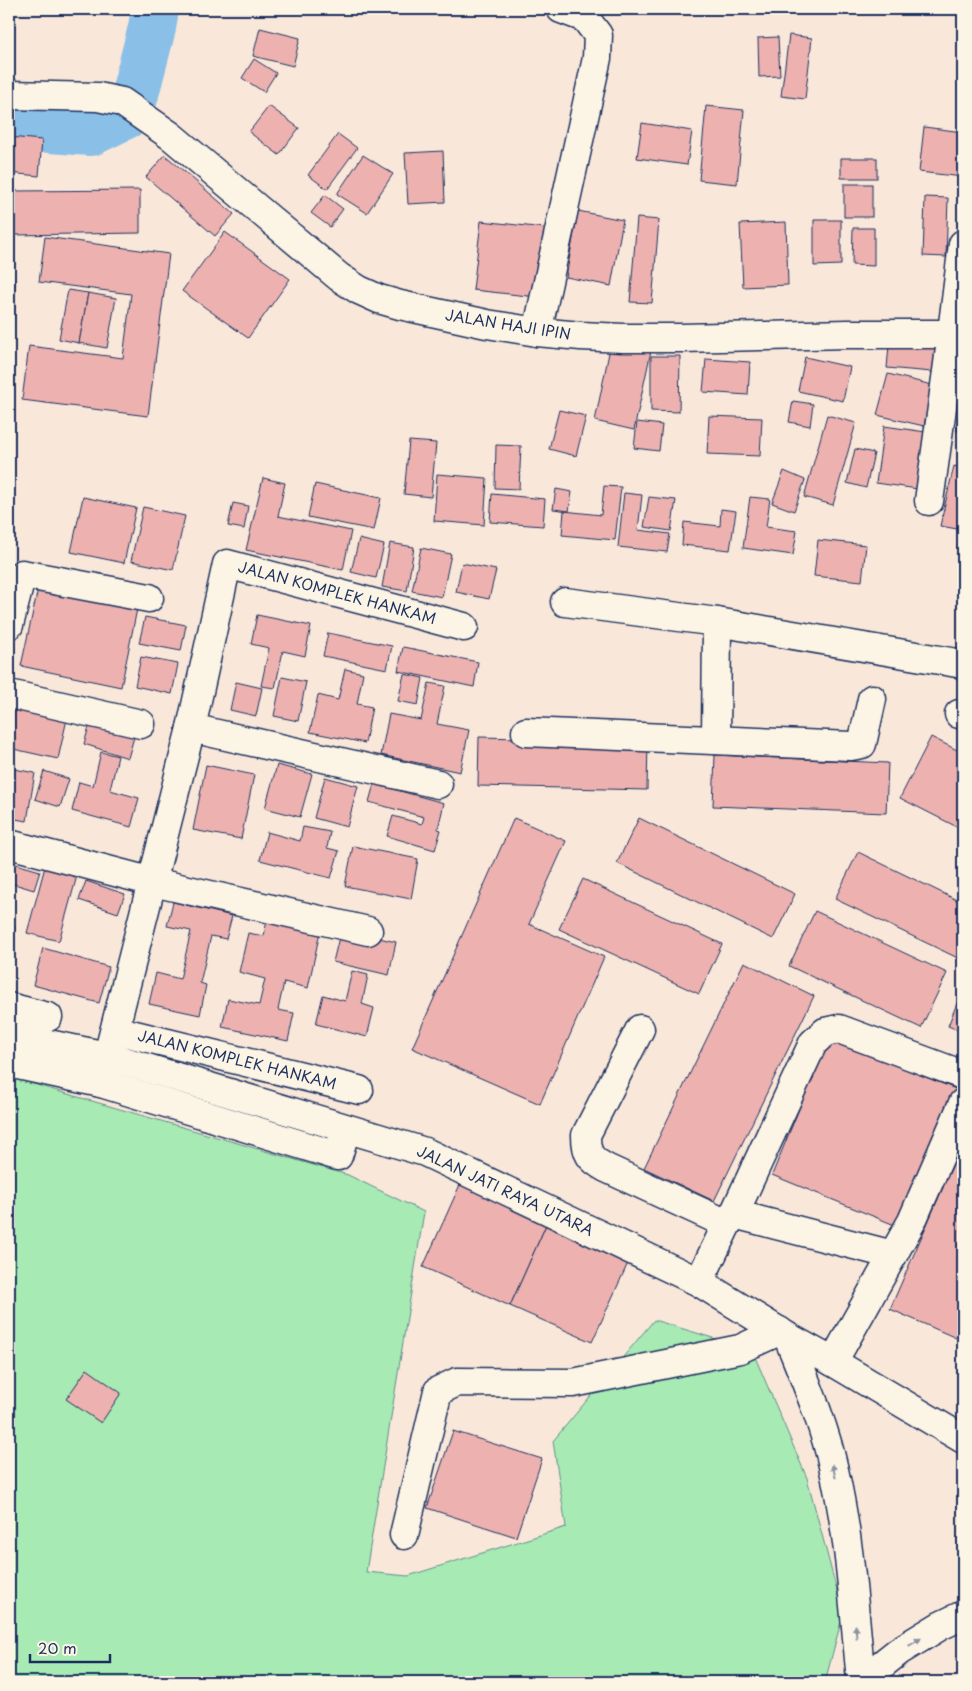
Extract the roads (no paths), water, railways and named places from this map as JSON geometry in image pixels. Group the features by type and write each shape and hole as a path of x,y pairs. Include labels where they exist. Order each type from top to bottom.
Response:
{"street":[{"path":"537,332 597,58 598,35 584,18 562,9"},
{"name":"JALAN HAJI IPIN","path":"9,95 98,97 122,102 171,136 339,277 379,299 400,305 468,320 537,332 623,338 958,334"},
{"path":"928,501 958,334 963,244"},
{"name":"JALAN KOMPLEK HANKAM","path":"101,1083 191,728 227,564 464,627"},
{"path":"9,625 22,574 148,598"},
{"path":"565,602 717,622 963,664"},
{"path":"716,740 717,622"},
{"path":"9,694 141,724"},
{"path":"526,732 851,746 862,744 872,700"},
{"path":"191,728 438,784"},
{"path":"9,844 153,882 368,931"},
{"path":"9,1007 48,1017"},
{"path":"640,1029 586,1135 586,1149 594,1161 606,1168 730,1219 893,1255"},
{"path":"699,1282 813,1043 825,1032 839,1029 963,1075"},
{"name":"JALAN KOMPLEK HANKAM","path":"115,1030 359,1090"},
{"name":"JALAN JATI RAYA UTARA","path":"9,1036 107,1056 425,1152 699,1282 783,1334 963,1439"},
{"path":"9,1063 101,1083 338,1156 346,1129"},
{"path":"207,1115 215,1089"},
{"path":"832,1362 912,1221 963,1104"},
{"path":"404,1535 438,1392 457,1382 573,1383 740,1349 783,1334 814,1402 834,1468 847,1536 861,1682"},
{"path":"861,1682 899,1651 940,1626 963,1615"}],"waterway":[{"path":"9,126 91,132 130,113 152,28 155,9"}]}
